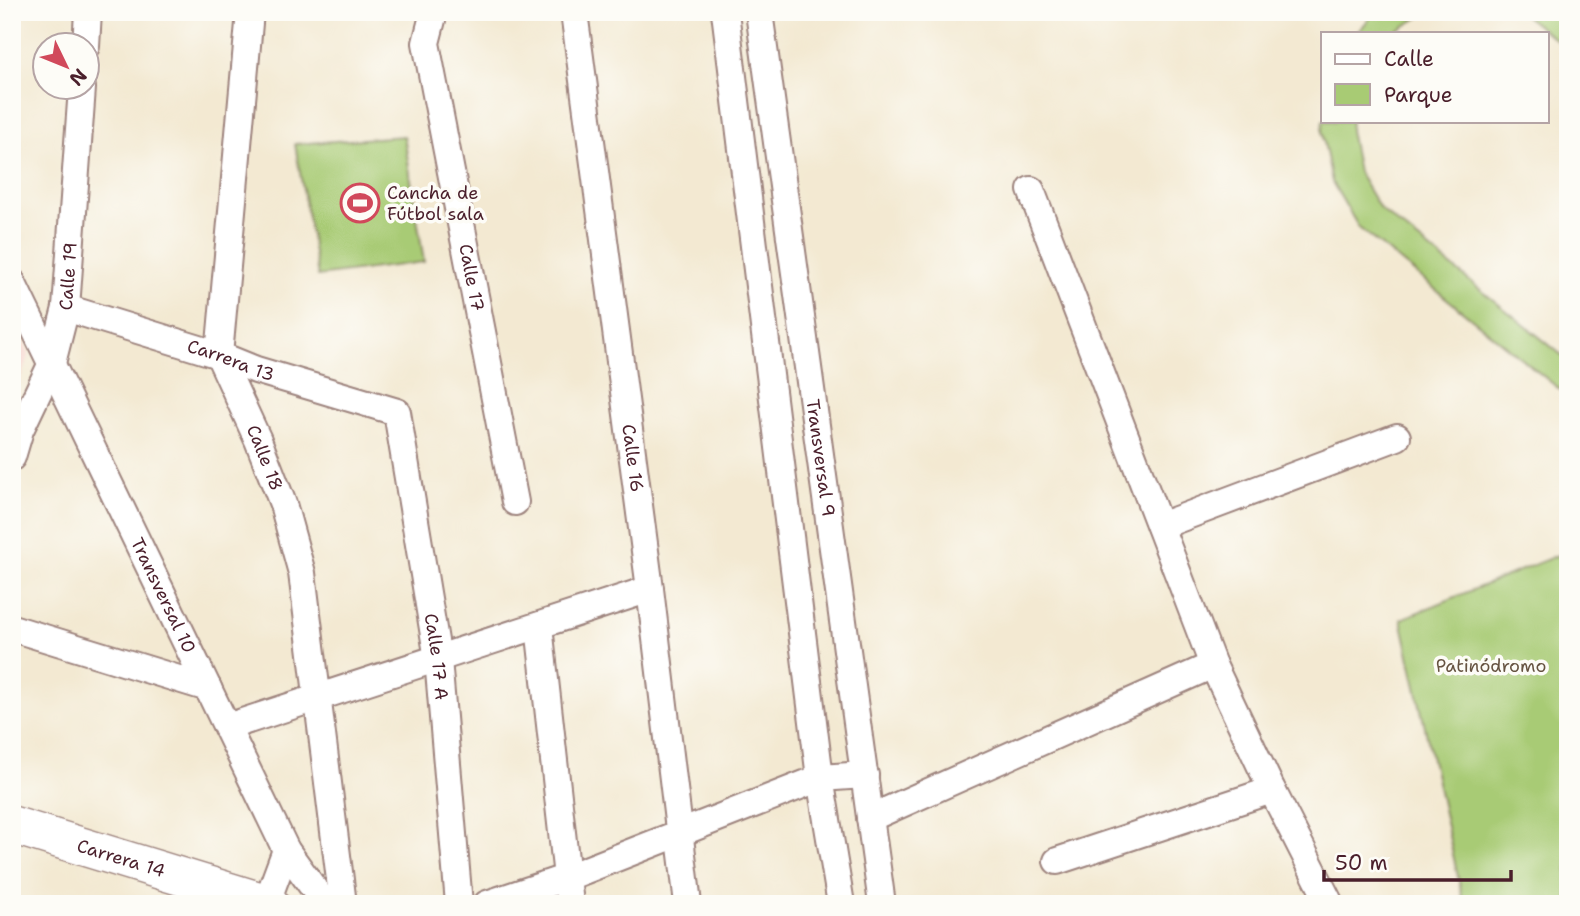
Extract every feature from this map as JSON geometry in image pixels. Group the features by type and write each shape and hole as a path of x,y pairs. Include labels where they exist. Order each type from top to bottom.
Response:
{"street":[{"path":"87,32 88,12"},
{"name":"Calle 18","path":"250,12 219,355 284,504 302,573 343,904"},
{"name":"Calle 17","path":"434,12 426,43 515,502"},
{"name":"Calle 16","path":"574,12 650,589 688,904"},
{"path":"724,12 820,778 841,904"},
{"name":"Transversal 9","path":"753,14 865,775 881,904"},
{"name":"Calle 19","path":"12,457 16,429 51,363 66,308 81,102"},
{"path":"1031,190 1213,665 1330,904"},
{"name":"Transversal 10","path":"12,282 286,850 325,904"},
{"name":"Carrera 13","path":"66,308 219,355 256,370 397,412"},
{"name":"Calle 17 A","path":"397,412 438,659 459,904"},
{"path":"1160,526 1397,437"},
{"path":"227,727 650,589"},
{"path":"539,626 570,904"},
{"path":"12,628 208,688"},
{"path":"870,818 1213,665"},
{"path":"487,904 568,877 820,778 865,775"},
{"path":"1057,861 1272,790"},
{"name":"Carrera 14","path":"12,825 267,903"},
{"path":"267,903 286,850"}],"shaded area":[{"path":"12,318 29,354 13,399 12,399"}],"green space":[{"path":"1375,12 1428,12 1395,32 1358,32"},
{"path":"1520,12 1566,12 1568,49"},
{"path":"1323,122 1351,122 1358,172 1380,209 1568,360 1568,396 1359,228 1332,182 1322,132"},
{"name":"Cancha de Fútbol sala","path":"404,136 424,262 318,276 295,144"},
{"name":"Patinódromo","path":"1568,551 1568,904 1464,904 1401,619"}],"place":[{"name":"Cancha de Fútbol sala","path":"360,203"}]}
